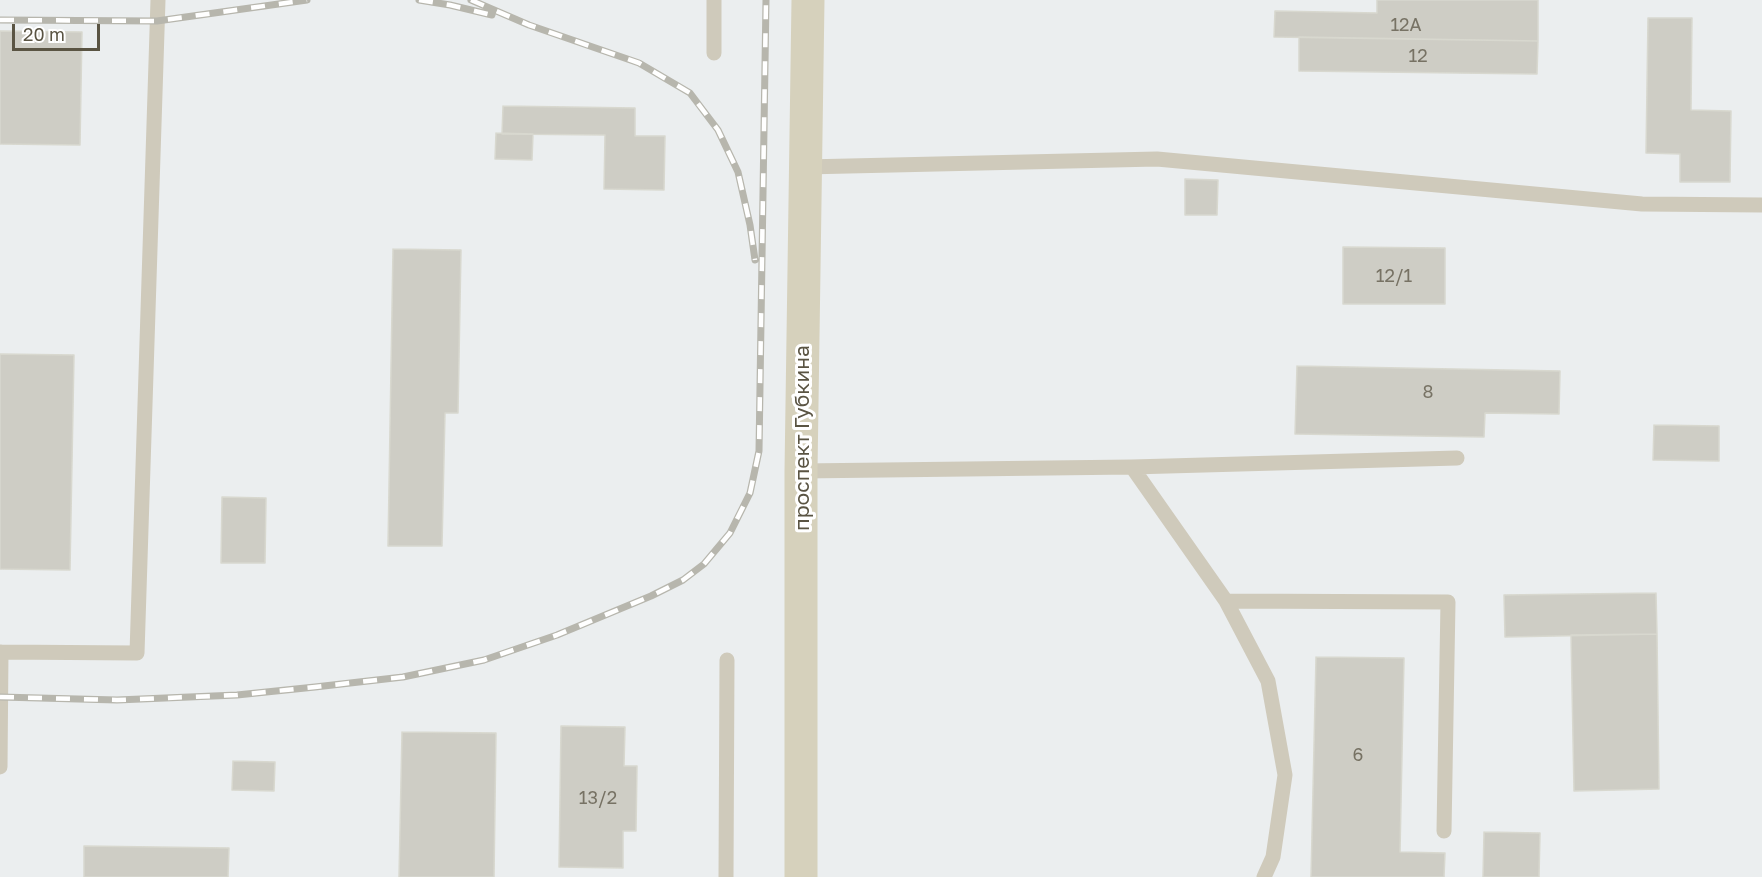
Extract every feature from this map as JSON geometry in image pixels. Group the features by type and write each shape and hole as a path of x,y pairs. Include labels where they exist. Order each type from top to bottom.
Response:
{"main road":[{"name":"проспект Губкина","path":"801,877 801,471 808,0"}],"lane":[{"path":"0,767 1,652 137,653 158,0"},
{"path":"714,0 714,53"},
{"path":"805,167 1157,159 1642,204 1762,205"},
{"path":"801,471 1132,467 1457,458"},
{"path":"1132,467 1226,601 1268,681 1285,775 1273,857 1264,877"},
{"path":"1226,601 1448,602 1444,831"},
{"path":"726,877 727,660"}],"building":[{"path":"1377,0 1538,0 1538,41 1274,37 1275,11 1377,13"},
{"path":"1648,18 1692,18 1691,110 1731,111 1730,182 1680,182 1680,154 1646,153"},
{"path":"0,31 82,32 80,145 0,144"},
{"path":"1299,37 1538,41 1537,74 1299,71"},
{"path":"503,106 635,108 635,136 665,136 664,190 604,189 605,135 502,134"},
{"path":"496,133 533,134 532,160 495,159"},
{"path":"1185,179 1218,180 1217,215 1185,215"},
{"path":"1343,247 1445,248 1445,304 1343,304"},
{"path":"393,249 461,250 458,413 445,413 442,546 388,546"},
{"path":"0,354 74,355 70,570 0,569"},
{"path":"1297,366 1560,371 1559,414 1485,413 1484,437 1295,434"},
{"path":"1654,425 1719,426 1719,461 1653,460"},
{"path":"222,497 266,498 265,563 221,563"},
{"path":"1656,593 1657,634 1505,637 1504,595"},
{"path":"1657,634 1659,789 1574,791 1571,635"},
{"path":"1316,657 1404,658 1400,852 1445,853 1444,877 1311,877"},
{"path":"561,726 625,727 624,766 637,766 636,831 623,831 623,868 559,867"},
{"path":"402,732 496,733 494,877 399,877"},
{"path":"233,761 275,762 274,791 232,790"},
{"path":"1484,832 1540,833 1539,877 1483,877"},
{"path":"84,846 229,848 228,877 84,877"}],"railway":[{"path":"0,20 157,21 307,0"},
{"path":"419,0 492,15"},
{"path":"471,0 529,25 639,63 690,93 718,130 738,172 755,260"},
{"path":"0,697 117,700 237,695 403,677 484,660 557,635 651,596 683,580 704,564 730,533 750,493 759,451 766,0"}]}
